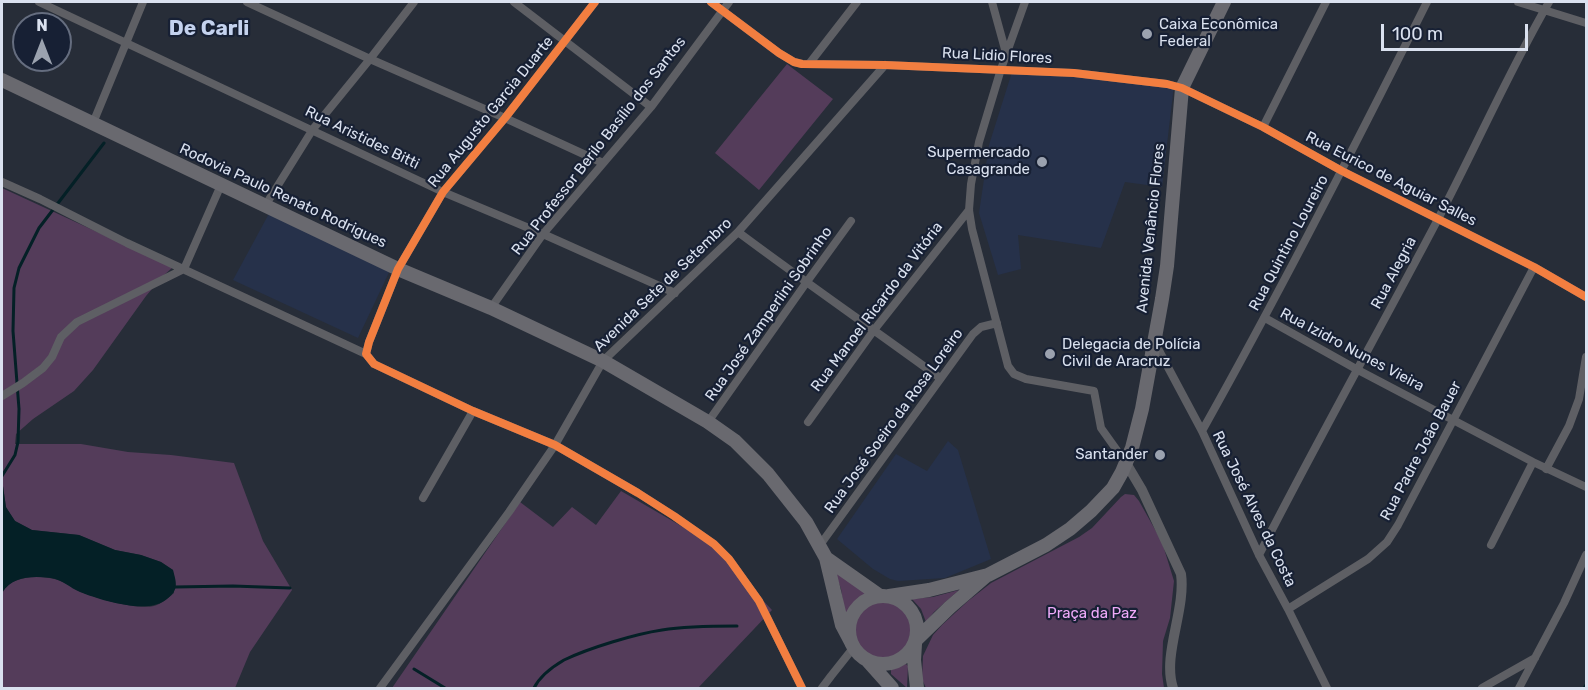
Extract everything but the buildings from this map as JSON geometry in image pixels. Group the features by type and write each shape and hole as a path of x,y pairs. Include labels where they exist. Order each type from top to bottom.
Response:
{"main road":[{"name":"Avenida Venâncio Flores","path":"988,575 1046,545 1070,529 1104,498 1126,463 1142,409 1167,266 1182,88 1224,2"},
{"name":"Rodovia Paulo Renato Rodrigues","path":"2,80 398,269 491,308 603,362 708,422 735,441 768,474 792,503 823,552"},
{"path":"823,552 885,596 898,599 906,604 912,611 918,629 914,660 917,688"},
{"path":"823,552 842,625 853,645 890,688"},
{"path":"853,645 849,628 853,615 856,609 867,600 930,590 988,575"},
{"path":"867,660 880,664 894,662 906,656 916,641 950,607 988,575"}],"street":[{"name":"Rua Aristides Bitti","path":"39,2 443,192 675,293"},
{"path":"93,123 143,2"},
{"path":"247,2 603,163"},
{"path":"265,206 313,129 414,2"},
{"path":"514,2 651,107"},
{"name":"Rua Augusto Garcia Duarte","path":"366,354 398,269 443,192 505,118 595,2"},
{"name":"Rua Lidio Flores","path":"711,2 794,62 1074,73 1167,84 1182,88"},
{"name":"Rua Professor Berilo Basílio dos Santos","path":"491,308 543,234 651,107 729,2"},
{"path":"809,64 857,2"},
{"path":"992,2 1006,53"},
{"path":"1025,2 1006,53 979,142 971,184 969,210 972,229 1008,366 1014,374 1026,379 1094,391 1101,428 1142,490 1181,574 1181,596 1170,671 1173,688"},
{"path":"1263,127 1326,2"},
{"name":"Rua Quintino Loureiro","path":"1202,431 1265,318 1427,2"},
{"path":"1518,2 1587,23"},
{"name":"Rua Alegria","path":"1259,555 1438,219 1549,2"},
{"name":"Avenida Sete de Setembro","path":"380,688 509,512 555,445 603,362 738,232 885,65"},
{"name":"Rua Eurico de Aguiar Salles","path":"1182,88 1263,127 1342,171 1534,267 1587,297"},
{"path":"2,182 366,354 374,364 473,411 555,445 656,504 714,544 729,559 759,601 802,688"},
{"path":"2,396 43,368 52,357 61,337 77,322 184,269 220,185"},
{"name":"Rua Manoel Ricardo da Vitória","path":"807,422 874,330 969,210"},
{"name":"Rua José Zamperlini Sobrinho","path":"708,422 851,221"},
{"path":"738,232 940,378"},
{"name":"Rua Padre João Bauer","path":"1288,609 1368,559 1387,542 1534,267"},
{"name":"Rua Izidro Nunes Vieira","path":"1265,318 1533,462 1587,487"},
{"name":"Rua José Soeiro da Rosa Loreiro","path":"823,552 940,378 973,334 981,327 997,322"},
{"name":"Rua José Alves da Costa","path":"1155,343 1202,431 1259,555 1327,688"},
{"path":"1545,468 1569,426 1580,399 1587,357"},
{"path":"423,498 473,411"},
{"path":"1491,545 1533,462"},
{"path":"1519,688 1587,555"},
{"path":"822,688 853,645"},
{"path":"1482,688 1536,658"}],"shaded area":[{"name":"Supermercado Casagrande","path":"1012,72 1174,85 1162,187 1125,182 1101,248 1018,235 1021,269 998,275 979,213 989,145"},
{"path":"272,208 393,264 358,338 233,280"},
{"path":"948,441 958,450 991,559 945,578 898,581 890,579 873,569 837,539 896,454 927,471"},
{"path":"2,479 6,507 15,521 32,530 79,535 115,550 161,562 173,570 176,584 174,591 156,605 134,606 110,602 89,595 55,579 36,577 17,580 6,587 2,593"}],"green space":[{"path":"787,64 833,99 759,190 715,153"},
{"path":"2,188 173,267 146,296 93,370 74,391 33,419 16,434 15,444 81,444 128,452 234,463 263,541 292,590 250,652 235,688 2,688 2,593 10,583 33,577 53,579 97,598 146,607 165,601 174,593 173,570 161,562 115,550 79,535 32,530 15,521 6,508 2,479"},
{"path":"621,491 707,541 772,610 698,688 392,688 520,502 553,527 572,507 596,525"},
{"name":"Praça da Paz","path":"1125,494 1134,495 1139,501 1162,542 1174,581 1170,618 1163,641 1164,688 926,688 922,679 923,656 933,635 942,625 991,583 1092,528"},
{"path":"832,564 868,592 854,602 845,615 841,589"},
{"path":"959,590 926,622 921,609 912,599 933,597"},
{"path":"878,601 890,601 905,609 913,624 913,636 905,651 890,659 878,659 863,651 855,636 855,624 863,609"},
{"path":"906,664 908,666 907,688 891,674 891,670"}],"waterway":[{"path":"2,476 15,455 18,442 19,409 13,331 14,288 19,268 39,228 104,143"},
{"path":"175,587 290,588"},
{"path":"534,688 547,672 564,660 612,642 671,629 737,626"},
{"path":"414,669 445,688"}],"cycle path":[{"path":"595,2 505,118 443,192 398,269 366,354 374,364 473,411 555,445 638,493 714,544 729,559 759,601 802,688"},
{"path":"711,2 779,53 802,64 1074,73 1167,84 1182,88 1263,127 1342,171 1534,267 1586,297"}],"place":[{"name":"Caixa Econômica Federal","path":"1147,34"},
{"name":"Supermercado Casagrande","path":"1042,162"},
{"name":"Delegacia de Polícia Civil de Aracruz","path":"1050,354"},
{"name":"Santander","path":"1160,455"}],"district":[{"name":"De Carli","path":"209,29"}]}
